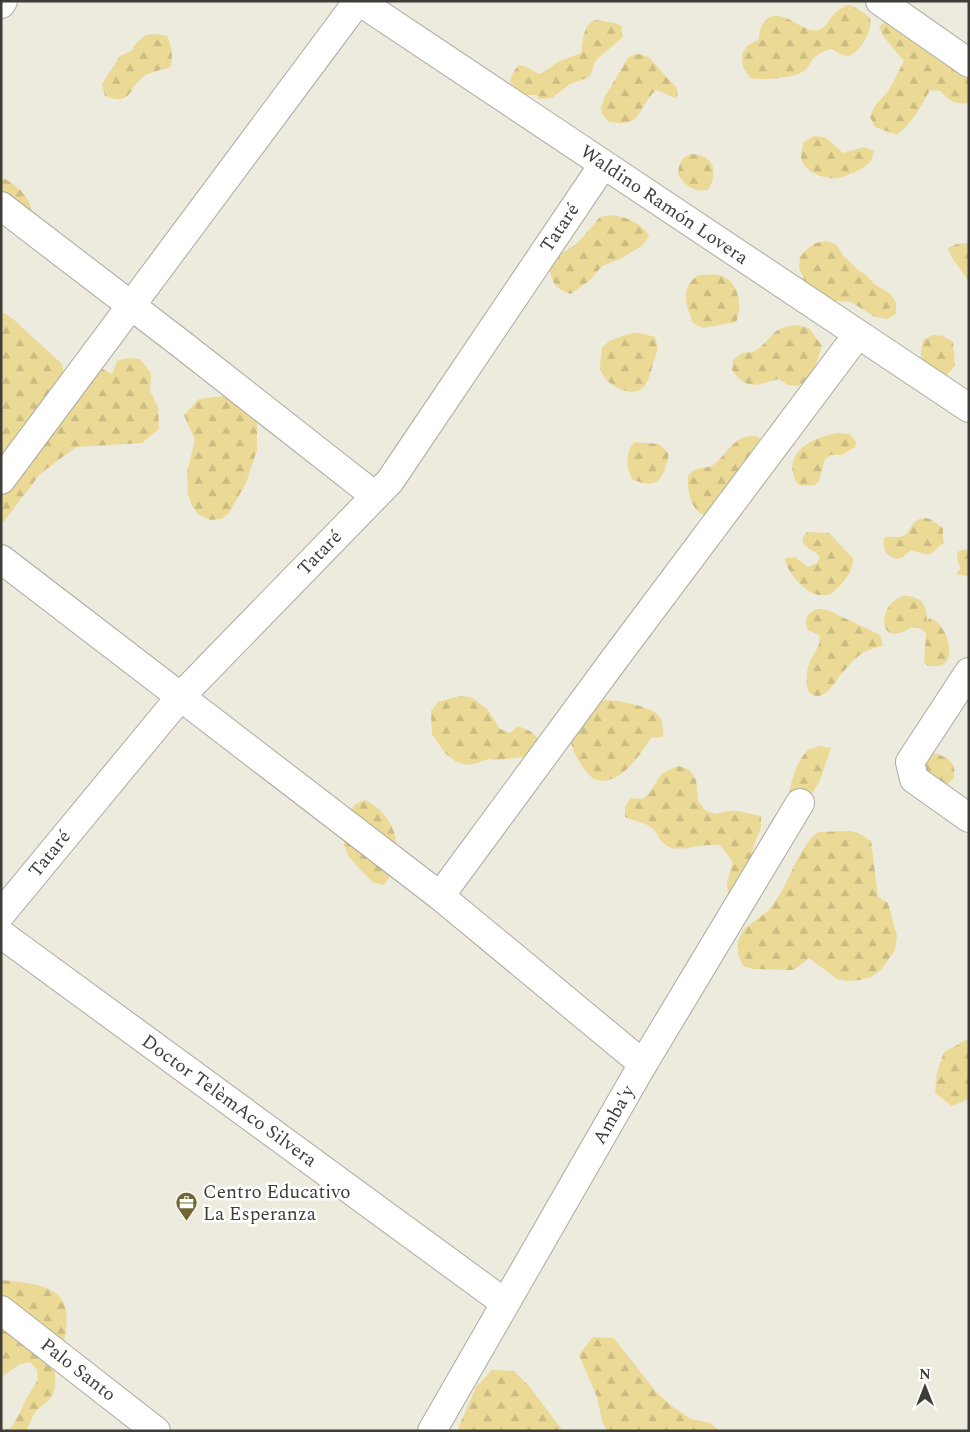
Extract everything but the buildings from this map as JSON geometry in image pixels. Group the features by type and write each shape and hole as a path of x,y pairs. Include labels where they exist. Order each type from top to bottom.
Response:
{"street":[{"name":"Waldino Ramón Lovera","path":"358,1 969,408"},
{"path":"1,480 358,1"},
{"path":"880,1 969,62"},
{"name":"Tataré","path":"1,914 181,696 390,481 603,165"},
{"path":"1,206 375,496"},
{"path":"440,896 858,334"},
{"path":"1,559 440,896 643,1064"},
{"path":"969,672 910,762 914,779 969,818"},
{"name":"Amba'y","path":"432,1431 643,1064 800,803"},
{"name":"Doctor TelèmAco Silvera","path":"1,934 505,1303"},
{"name":"Palo Santo","path":"1,1310 156,1431"}],"green space":[{"path":"847,5 866,14 870,18 871,23 865,41 852,55 843,55 830,49 822,52 812,60 804,71 799,73 777,78 750,78 743,67 742,54 748,45 758,40 761,27 768,18 782,17 811,30 818,30 825,26 840,9"},
{"path":"595,20 616,23 621,26 623,37 597,59 591,74 587,78 570,84 552,98 540,99 536,95 514,95 511,79 519,65 539,74 558,62 581,53 586,29"},
{"path":"888,20 969,71 969,103 956,103 940,91 930,90 912,120 897,135 875,127 870,117 874,107 889,90 904,61 883,36 879,26"},
{"path":"157,34 167,36 172,51 171,67 144,76 129,94 121,99 105,96 102,84 120,56 131,51 137,42 146,35"},
{"path":"639,54 649,57 676,87 678,93 676,98 656,90 649,97 634,120 620,123 609,122 602,114 601,109 604,98 628,58"},
{"path":"814,136 825,137 843,153 864,147 874,151 872,159 864,167 842,177 828,178 817,175 804,165 801,156 804,142"},
{"path":"691,154 705,157 712,165 713,176 709,189 695,190 684,183 678,175 684,157"},
{"path":"1,177 23,192 31,206 29,222 24,231 12,232 4,225 1,218"},
{"path":"611,215 633,221 642,227 649,236 643,245 622,258 602,266 590,280 571,294 560,289 556,286 550,273 549,261 578,243 600,217"},
{"path":"826,241 836,244 843,255 858,270 866,275 874,284 891,294 896,303 896,314 887,319 875,317 851,302 829,300 808,289 799,268 800,257 816,243"},
{"path":"969,243 969,282 948,248 957,244"},
{"path":"698,275 718,275 731,282 738,294 739,301 736,322 703,328 693,323 686,303 686,292 688,286"},
{"path":"1,313 13,319 62,364 64,375 102,369 112,374 117,361 127,358 140,359 151,373 150,391 158,407 159,429 142,443 76,447 40,474 1,525"},
{"path":"798,325 809,328 822,346 816,364 804,382 798,386 788,385 779,379 752,385 737,377 732,370 733,360 743,353 755,351 782,328"},
{"path":"632,333 655,337 657,348 646,383 637,391 630,392 611,384 602,373 600,367 602,347 611,340"},
{"path":"933,335 943,336 953,342 955,365 947,375 936,374 921,360 923,340"},
{"path":"222,396 232,397 257,418 257,450 246,483 229,513 221,519 210,520 199,515 192,506 188,494 187,472 195,440 184,415 199,399"},
{"path":"838,433 850,434 856,442 855,447 842,455 830,455 825,459 819,481 815,485 803,486 798,484 793,474 792,464 800,450 814,440"},
{"path":"749,436 756,436 762,439 762,445 741,464 708,516 702,514 693,506 688,488 688,476 695,470 709,467 716,463 734,443"},
{"path":"634,442 659,444 668,453 665,469 656,482 647,484 632,479 627,460"},
{"path":"925,518 930,519 943,528 943,539 945,542 928,555 911,550 903,557 897,559 887,554 884,548 885,537 904,536 915,522"},
{"path":"807,532 829,533 853,558 849,574 843,583 831,594 817,595 806,589 792,574 786,563 785,558 795,557 808,567 817,563 820,558 818,555 804,545 803,537"},
{"path":"969,549 969,578 956,574 961,568 958,563 957,552"},
{"path":"904,596 919,599 926,610 927,621 930,618 935,620 944,631 949,646 949,653 948,659 944,664 928,666 924,662 926,633 922,629 911,627 900,633 892,634 886,630 884,623 888,607 895,600"},
{"path":"818,609 832,612 880,635 883,646 869,650 859,656 848,666 827,692 818,696 810,693 807,687 807,679 810,662 819,645 819,635 808,630 806,620 809,614"},
{"path":"460,696 471,697 488,710 500,729 510,733 518,726 530,731 538,738 538,749 529,756 497,760 488,759 466,765 455,761 445,753 432,734 431,711 438,702"},
{"path":"604,700 634,704 656,713 662,722 663,737 651,738 627,769 615,778 601,781 592,778 584,769 574,752 571,740 576,720 588,708"},
{"path":"820,746 831,748 820,780 808,800 789,799 792,780 800,760 808,750"},
{"path":"924,752 940,755 948,759 953,765 954,778 942,789 937,791 917,760"},
{"path":"679,766 690,770 696,780 698,801 705,810 715,814 738,811 761,816 761,827 753,848 748,892 739,897 728,894 727,883 733,862 720,845 680,849 669,847 664,844 650,827 625,817 625,807 631,798 642,799 664,773"},
{"path":"365,800 385,816 392,826 396,838 395,862 391,874 384,885 372,882 348,856 344,845 345,823 349,812 355,804"},
{"path":"851,831 871,841 878,897 888,903 897,936 895,950 881,970 871,977 848,981 837,979 809,958 794,970 753,969 743,966 738,954 738,942 743,930 769,910 782,891 798,858 810,839 818,832"},
{"path":"966,1040 969,1041 969,1099 952,1106 935,1093 937,1072 944,1052"},
{"path":"1,1280 37,1285 50,1290 59,1296 65,1305 67,1317 66,1334 55,1368 53,1394 35,1412 26,1431 1,1431 11,1428 38,1380 37,1370 30,1362 20,1364 1,1377"},
{"path":"593,1337 614,1338 656,1392 673,1407 691,1419 710,1423 720,1431 607,1431 602,1421 597,1397 579,1355"},
{"path":"492,1370 514,1371 529,1386 563,1431 457,1431 476,1387"}],"place":[{"name":"Centro Educativo La Esperanza","path":"187,1222"}]}
